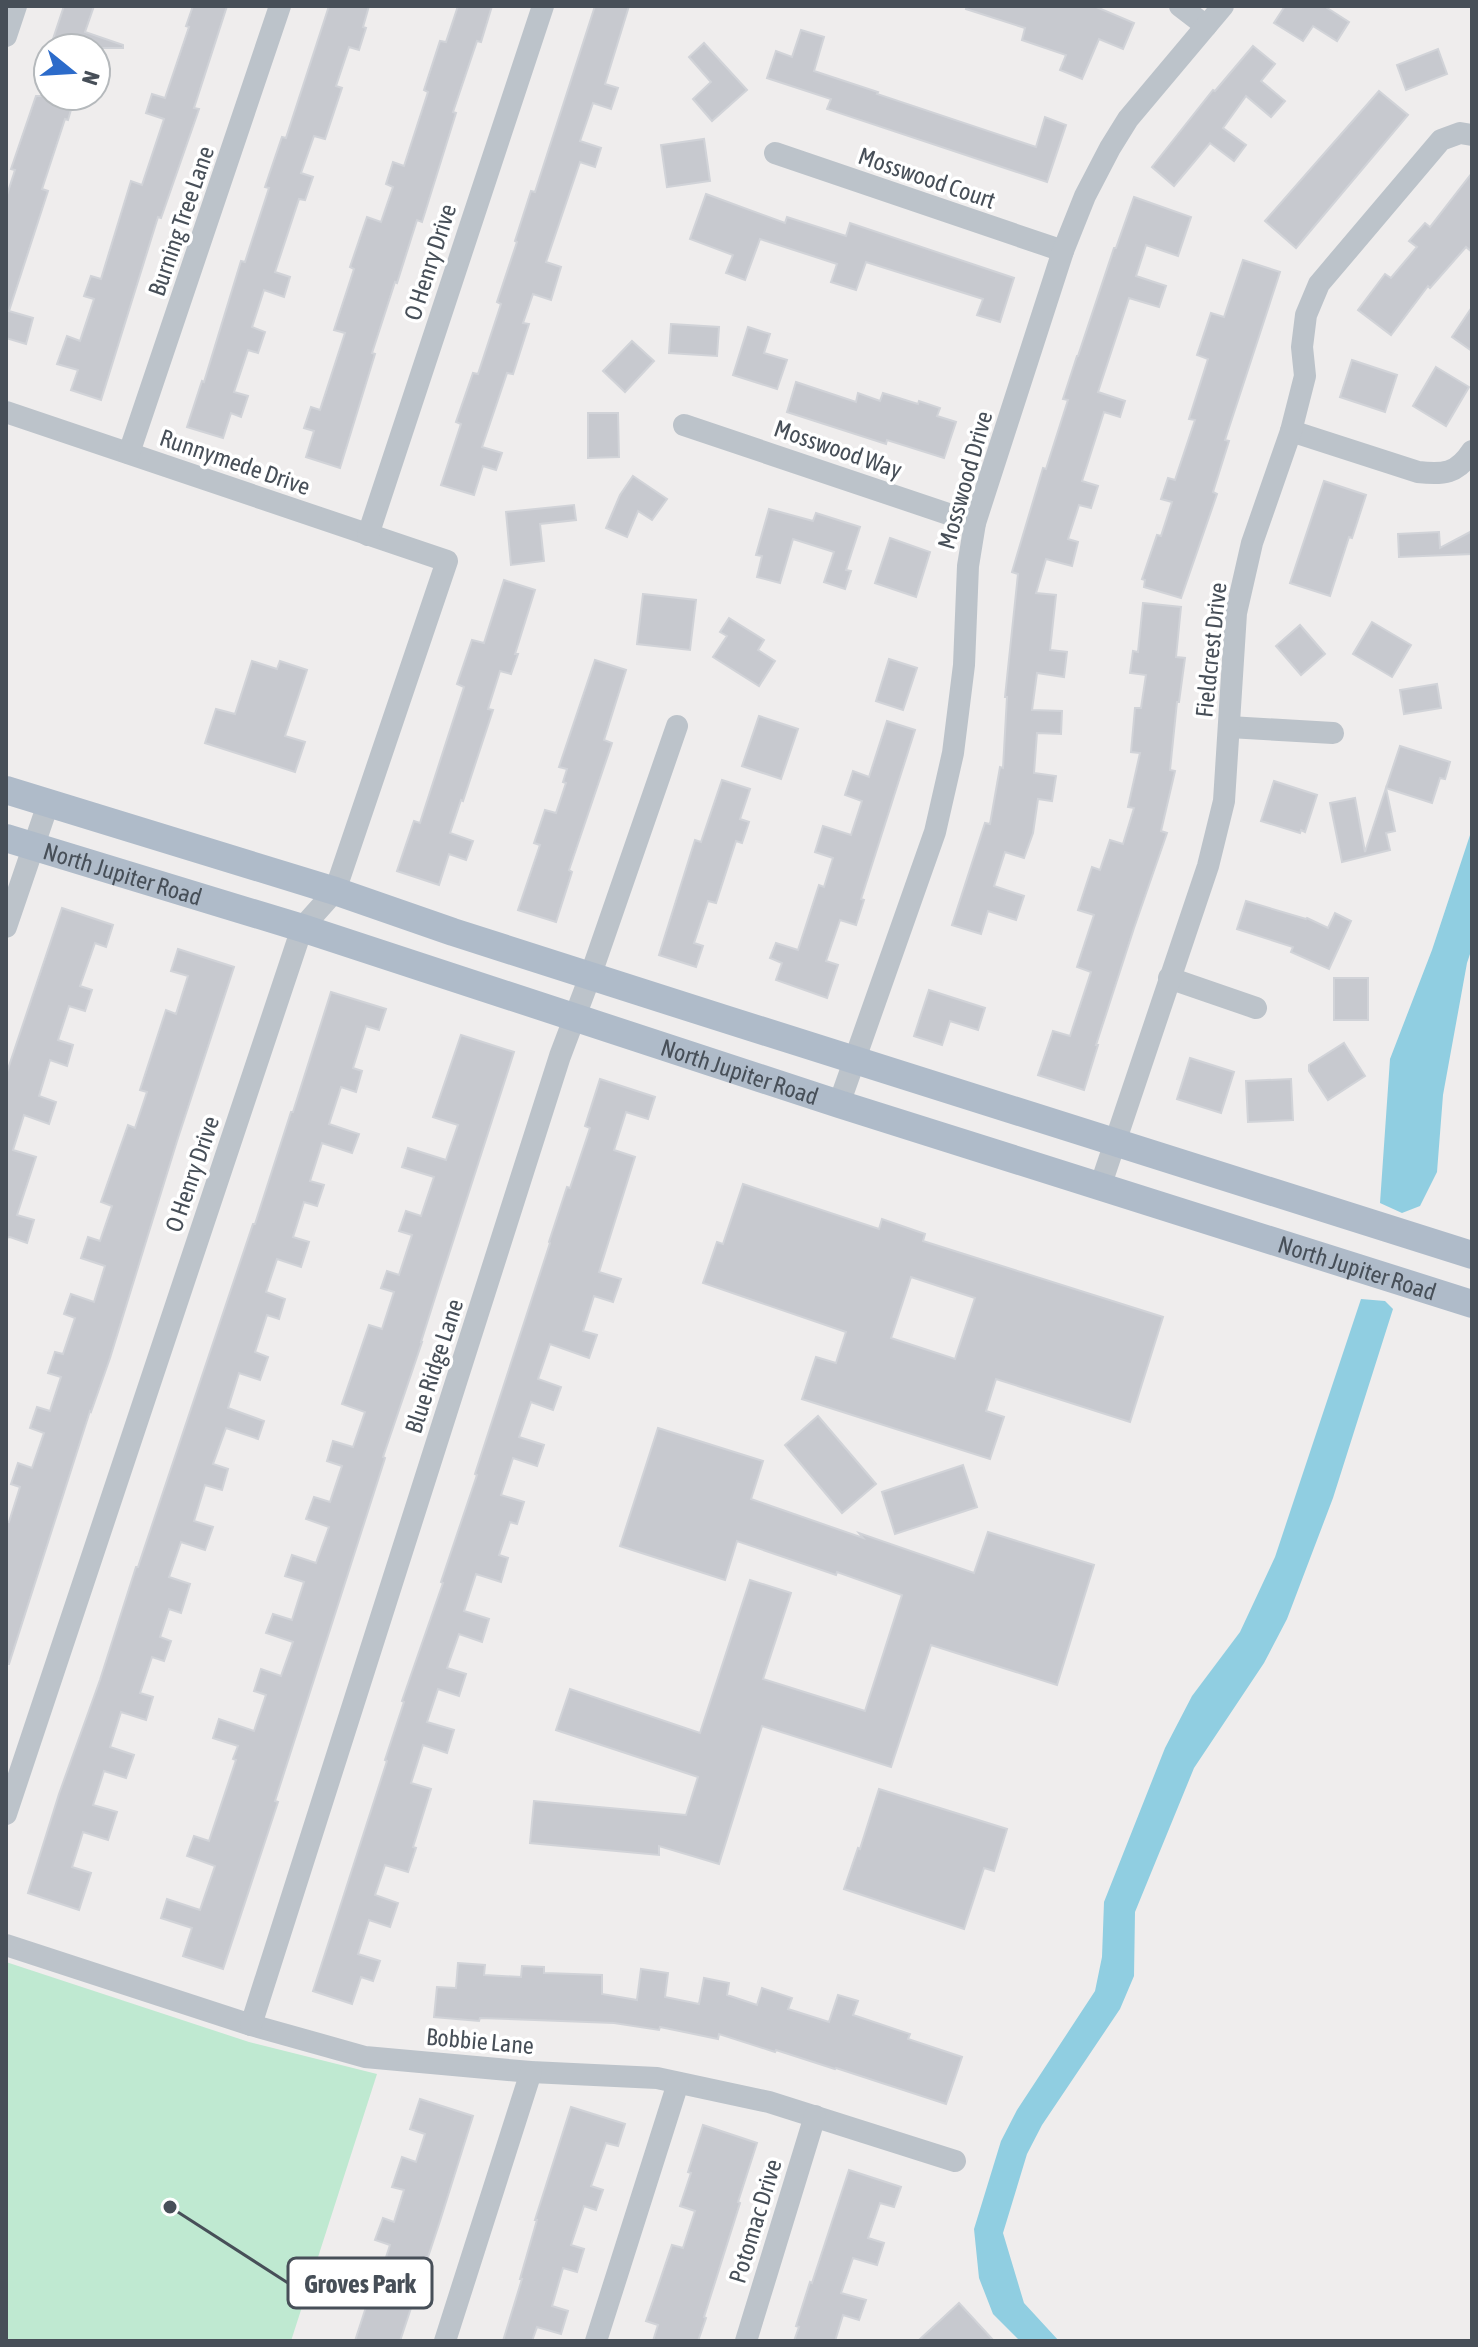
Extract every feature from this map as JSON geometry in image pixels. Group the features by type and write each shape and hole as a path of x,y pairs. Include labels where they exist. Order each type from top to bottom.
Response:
{"main road":[{"name":"North Jupiter Road","path":"6,790 335,891 453,932 1472,1255"},
{"name":"North Jupiter Road","path":"6,838 302,928 839,1104 1472,1304"}],"street":[{"path":"6,36 16,6"},
{"name":"Burning Tree Lane","path":"129,453 280,6"},
{"name":"O Henry Drive","path":"368,535 543,6"},
{"path":"1180,6 1206,26"},
{"name":"Mosswood Drive","path":"839,1104 935,832 947,787 964,665 968,566 975,523 1063,251 1085,196 1128,119 1223,6"},
{"name":"Fieldcrest Drive","path":"1100,1187 1208,866 1224,801 1236,613 1252,543 1291,431 1305,376 1302,347 1306,315 1319,284 1441,140 1460,133 1472,135"},
{"name":"Mosswood Court","path":"775,153 1063,251"},
{"name":"Runnymede Drive","path":"6,412 447,561"},
{"name":"Mosswood Way","path":"684,425 975,523"},
{"path":"1291,431 1418,472 1438,474 1451,471 1467,460 1472,451"},
{"name":"O Henry Drive","path":"6,1814 302,928 335,891 447,561"},
{"name":"Blue Ridge Lane","path":"251,2025 560,1056 677,726"},
{"path":"1229,727 1333,733"},
{"path":"6,927 48,804"},
{"path":"1169,978 1256,1008"},
{"name":"Bobbie Lane","path":"6,1945 251,2025 365,2057 531,2072 657,2078 769,2102 955,2161"},
{"path":"445,2341 531,2072"},
{"path":"596,2341 678,2083"},
{"name":"Potomac Drive","path":"746,2341 815,2116"}],"green space":[{"path":"6,1962 249,2042 377,2074 291,2341 6,2341"}],"water":[{"path":"1472,829 1472,948 1443,1095 1437,1172 1420,1206 1402,1213 1380,1203 1390,1059 1432,950"},
{"path":"1361,1299 1385,1301 1393,1309 1333,1498 1287,1619 1264,1663 1194,1768 1135,1912 1134,1976 1120,2009 1042,2125 1027,2154 1003,2233 1024,2303 1059,2341 1020,2341 993,2314 979,2278 974,2229 1001,2141 1017,2110 1095,1991 1102,1957 1104,1902 1165,1748 1192,1696 1240,1632 1275,1557"}],"building":[{"path":"64,6 94,6 85,32 55,32"},
{"path":"193,6 227,6 194,108 199,109 161,218 158,217 101,400 71,390 78,370 57,364 67,336 80,341 94,299 84,296 91,276 101,279 131,181 142,185 164,119 146,113 152,94 165,98"},
{"path":"329,6 369,6 363,27 366,28 359,50 349,47 336,86 342,88 325,139 314,136 301,173 313,177 305,200 299,199 275,272 290,277 284,297 264,290 252,327 265,332 258,353 248,350 234,392 248,396 241,417 231,413 223,438 187,427 241,261 245,262 269,188 265,187 282,137 286,138"},
{"path":"458,6 492,6 453,112 456,113 422,222 417,220 395,282 340,468 306,457 314,431 304,428 311,407 320,410 345,333 334,330 367,217 381,222 393,187 386,184 393,162 404,166 428,92 424,90 440,41 446,42"},
{"path":"595,6 629,6 605,84 618,88 611,109 593,103 580,141 601,148 595,167 580,162 546,262 561,267 551,300 533,294 523,323 529,324 513,374 507,373 482,447 502,453 496,470 483,466 474,495 441,485 461,424 456,422 473,373 478,374 501,304 497,302 515,241 531,191 535,192"},
{"path":"967,6 1094,6 1134,23 1123,49 1099,39 1082,79 1060,70 1066,55 1022,40 1025,28 966,9"},
{"path":"1285,6 1324,6 1349,22 1337,41 1313,26 1303,41 1274,23"},
{"path":"801,30 824,37 814,71 877,94 1036,147 1045,117 1066,125 1047,182 827,109 831,99 767,78 776,51 792,57"},
{"path":"112,41 123,45 123,48 112,48"},
{"path":"704,43 747,90 712,121 693,99 711,82 689,57"},
{"path":"1253,46 1275,64 1261,81 1285,101 1271,117 1246,96 1223,128 1246,145 1234,161 1210,143 1174,186 1152,167 1213,90"},
{"path":"1438,49 1447,74 1406,90 1397,65"},
{"path":"1379,91 1408,115 1296,248 1265,221"},
{"path":"32,108 32,112 70,112 68,120 65,119 42,189 48,191 9,311 33,318 26,344 6,338 6,198 15,170 11,169"},
{"path":"704,139 710,181 667,187 661,145"},
{"path":"1472,173 1472,252 1466,247 1430,288 1428,286 1391,335 1358,310 1385,274 1391,278 1417,247 1409,241 1425,223 1430,227"},
{"path":"706,194 785,223 787,217 846,236 850,223 1014,278 1000,322 977,315 983,299 866,262 856,290 831,282 837,264 760,239 745,280 726,273 733,255 690,239"},
{"path":"1134,197 1191,217 1178,256 1146,245 1136,276 1166,286 1159,307 1129,298 1098,392 1125,401 1120,417 1104,412 1082,481 1098,486 1091,508 1079,505 1068,539 1078,542 1072,566 1046,559 1036,593 1056,595 1050,650 1067,652 1064,677 1037,673 1032,710 1062,711 1061,734 1037,733 1034,773 1056,776 1052,801 1038,799 1033,833 1024,858 1005,852 994,886 1024,896 1016,920 988,911 981,934 952,925 985,823 990,824 1000,767 1003,768 1005,697 1018,574 1012,572 1043,468 1046,469 1068,400 1063,399"},
{"path":"1243,260 1280,272 1225,440 1229,441 1213,492 1217,494 1181,598 1144,587 1145,580 1142,579 1172,502 1161,499 1168,478 1175,480 1195,420 1189,419 1208,359 1197,355 1211,313 1224,317"},
{"path":"1472,307 1472,351 1452,337"},
{"path":"671,324 719,327 717,356 669,353"},
{"path":"748,327 770,334 764,353 787,360 777,389 733,375"},
{"path":"632,341 654,361 625,392 603,371"},
{"path":"1352,360 1397,375 1385,412 1340,397"},
{"path":"1436,367 1469,387 1446,426 1413,406"},
{"path":"796,382 856,402 858,393 880,401 883,393 940,408 937,416 956,422 944,458 887,440 886,444 787,412"},
{"path":"588,413 618,413 619,457 588,458"},
{"path":"633,476 667,499 652,520 638,511 627,537 606,528 620,495"},
{"path":"1324,481 1366,495 1330,596 1290,583"},
{"path":"574,505 576,520 540,524 544,561 511,565 506,512"},
{"path":"769,509 813,521 816,513 860,527 846,570 851,571 845,589 824,582 834,552 793,539 780,583 757,577 762,556 756,555"},
{"path":"1472,531 1472,554 1399,557 1398,534 1439,532 1440,548"},
{"path":"890,538 930,552 916,597 875,583"},
{"path":"504,580 535,590 511,674 500,671 488,709 493,710 450,833 473,841 466,860 449,854 439,885 397,871 414,821 420,823 464,687 457,684 472,640 484,643"},
{"path":"643,594 696,600 690,650 637,644"},
{"path":"1143,603 1181,607 1176,657 1185,658 1170,770 1175,771 1161,831 1167,833 1096,1045 1084,1090 1038,1075 1053,1031 1070,1036 1091,972 1077,967 1094,915 1078,910 1092,867 1100,870 1110,840 1123,844 1134,808 1128,807 1140,753 1131,752 1135,708 1141,708 1146,675 1130,673 1133,651 1138,652"},
{"path":"729,618 764,640 758,650 775,661 759,686 713,657 727,636 720,632"},
{"path":"1372,622 1411,645 1392,677 1353,654"},
{"path":"1300,625 1325,654 1301,675 1276,646"},
{"path":"889,659 917,668 903,710 876,701"},
{"path":"595,660 626,670 604,740 612,743 569,870 572,872 556,922 518,910 540,845 534,843 545,810 556,813 566,783 563,782 567,769 559,767"},
{"path":"252,661 277,669 280,661 307,670 285,736 305,742 295,772 205,743 216,709 235,714"},
{"path":"1437,684 1441,708 1404,714 1400,690"},
{"path":"759,716 798,729 781,779 742,766"},
{"path":"887,721 915,730 861,899 864,900 856,925 840,920 826,961 838,965 827,998 776,980 782,963 770,958 776,943 798,950 819,885 824,887 833,858 815,852 823,826 851,835 862,801 845,795 853,771 869,777"},
{"path":"1400,746 1450,762 1445,779 1440,778 1432,803 1386,788"},
{"path":"722,780 750,789 740,819 749,822 742,843 736,841 716,903 708,901 694,943 703,946 696,967 659,955 695,840 701,842"},
{"path":"1274,781 1317,795 1305,832 1261,821"},
{"path":"1386,788 1395,831 1386,833 1390,850 1342,862 1330,803 1355,798 1365,852"},
{"path":"1246,901 1307,918 1328,928 1335,913 1351,921 1329,969 1291,952 1293,947 1237,929"},
{"path":"62,908 113,925 106,947 95,943 80,986 92,990 85,1011 69,1006 58,1040 73,1045 67,1066 50,1060 39,1096 56,1102 49,1124 24,1115 13,1150 36,1157 17,1215 34,1220 27,1243 6,1238 6,1075"},
{"path":"178,949 234,967 110,1358 9,1664 6,1664 6,1521 9,1522 20,1487 11,1484 18,1463 32,1468 44,1433 30,1428 37,1407 50,1411 61,1377 48,1373 55,1352 63,1354 75,1318 64,1314 71,1294 94,1302 105,1266 81,1258 88,1237 100,1241 112,1206 101,1202 128,1125 135,1128 147,1092 140,1090 166,1010 176,1014 188,976 171,971"},
{"path":"1334,978 1368,978 1368,1020 1334,1020"},
{"path":"929,990 985,1008 978,1030 950,1021 942,1045 914,1036"},
{"path":"331,992 386,1009 379,1030 366,1026 353,1068 362,1071 356,1092 341,1087 329,1124 359,1134 352,1153 322,1143 310,1181 324,1185 317,1206 304,1202 293,1237 309,1242 301,1267 277,1259 266,1292 285,1299 279,1319 267,1315 255,1352 268,1357 260,1380 239,1373 228,1408 264,1421 258,1439 226,1428 213,1464 228,1469 222,1490 205,1485 194,1521 213,1527 205,1550 181,1542 169,1577 190,1584 181,1613 169,1609 160,1637 171,1641 164,1661 152,1657 140,1693 153,1697 146,1720 121,1712 110,1747 134,1755 126,1778 104,1771 93,1805 117,1812 108,1840 83,1832 72,1867 91,1873 79,1910 28,1893"},
{"path":"461,1035 514,1052 223,1969 183,1956 192,1928 161,1918 167,1899 200,1910 215,1866 187,1856 194,1836 209,1841 236,1760 233,1759 238,1746 213,1738 219,1719 254,1731 266,1695 254,1691 261,1669 281,1676 293,1642 266,1633 273,1614 292,1620 304,1582 285,1576 292,1555 316,1563 329,1527 306,1519 314,1497 330,1502 342,1466 327,1461 333,1441 353,1447 365,1412 342,1404 369,1325 382,1329 394,1292 381,1288 387,1271 399,1275 412,1235 399,1231 406,1211 421,1216 434,1177 402,1167 408,1148 446,1160 458,1125 433,1117"},
{"path":"1344,1043 1365,1076 1328,1100 1309,1071 1309,1065"},
{"path":"1190,1058 1234,1072 1221,1113 1177,1099"},
{"path":"600,1079 655,1097 648,1119 626,1112 614,1150 635,1157 599,1272 621,1279 613,1302 594,1296 583,1331 597,1335 589,1358 550,1344 538,1379 561,1387 553,1410 531,1402 519,1437 544,1445 537,1466 513,1458 501,1495 524,1502 517,1524 510,1522 499,1555 508,1558 501,1582 476,1574 464,1611 489,1619 482,1642 459,1634 447,1668 466,1674 459,1696 438,1689 427,1722 454,1730 447,1753 423,1745 411,1783 431,1789 413,1847 416,1848 408,1872 385,1865 375,1895 398,1903 390,1927 369,1920 358,1954 380,1961 373,1981 361,1977 352,2004 313,1991 549,1242 590,1128 585,1126"},
{"path":"1291,1079 1293,1120 1248,1122 1246,1081"},
{"path":"743,1184 879,1229 882,1219 925,1234 923,1241 1163,1317 1130,1422 996,1379 986,1411 1004,1417 990,1459 802,1399 816,1357 836,1363 846,1332 703,1283 717,1242 723,1244","holes":["911,1277 975,1298 955,1359 891,1338"]},
{"path":"818,1416 876,1484 842,1513 785,1445"},
{"path":"658,1428 763,1461 751,1499 974,1573 988,1532 1094,1565 1057,1685 931,1645 891,1767 762,1726 719,1864 659,1846 659,1855 530,1843 534,1801 686,1815 698,1777 556,1730 570,1689 700,1733 750,1580 791,1593 763,1679 865,1711 902,1595 737,1541 725,1580 620,1546"},
{"path":"963,1465 977,1507 895,1534 882,1492"},
{"path":"879,1789 1007,1829 994,1871 984,1868 964,1929 844,1889"},
{"path":"458,1963 485,1965 484,1975 521,1977 522,1966 544,1967 544,1973 602,1975 602,1994 637,2000 641,1969 668,1973 665,1997 699,2004 704,1978 729,1983 727,1995 757,2005 762,1988 792,1998 788,2009 829,2022 838,1995 858,2001 853,2015 910,2034 908,2039 962,2057 946,2104 719,2034 718,2039 660,2027 659,2030 614,2023 480,2018 479,2021 434,2017 437,1987 456,1988"},
{"path":"420,2099 473,2116 400,2341 355,2341 367,2304 355,2300 362,2280 377,2285 390,2245 375,2240 383,2218 394,2222 404,2190 392,2187 402,2157 416,2162 425,2134 410,2129"},
{"path":"571,2107 625,2124 618,2146 606,2143 591,2186 603,2190 596,2210 584,2206 571,2245 584,2249 577,2272 563,2268 552,2306 568,2311 561,2334 537,2327 532,2341 503,2341 522,2279 535,2220"},
{"path":"703,2125 757,2143 698,2341 653,2341 658,2325 646,2321 672,2245 683,2248 695,2211 680,2206"},
{"path":"849,2170 901,2187 894,2207 880,2203 868,2238 884,2243 877,2265 853,2258 841,2293 866,2300 859,2320 843,2315 835,2341 794,2341 810,2282"},
{"path":"959,2303 994,2341 918,2341"}],"place":[{"name":"Groves Park","path":"170,2207"}]}
